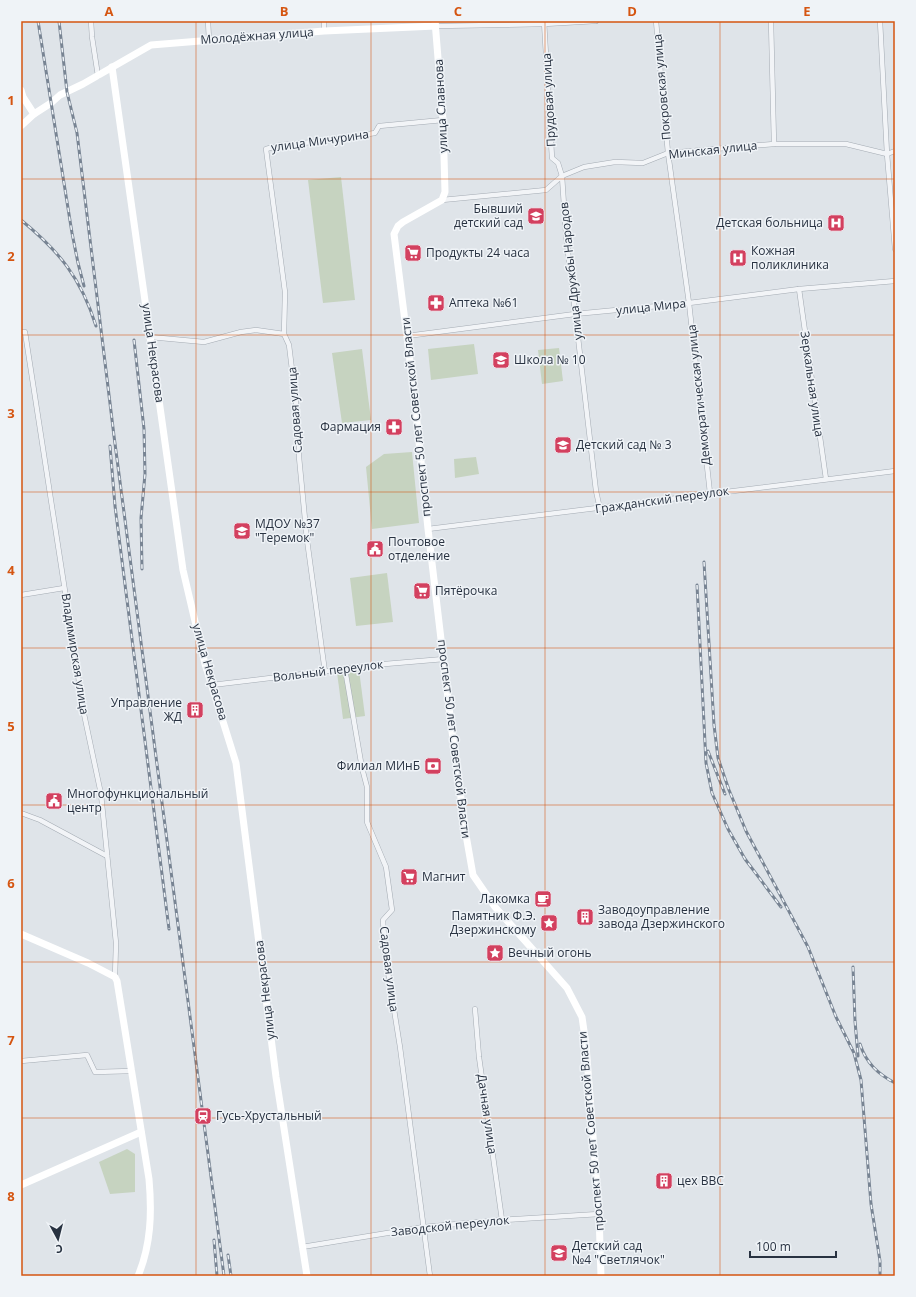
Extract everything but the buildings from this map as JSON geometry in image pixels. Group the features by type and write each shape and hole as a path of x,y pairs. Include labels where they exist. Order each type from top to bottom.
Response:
{"main road":[{"name":"Молодёжная улица","path":"21,126 34,114 51,104 60,95 98,76 151,45 436,24"},
{"name":"улица Славнова","path":"436,24 443,120 445,192 442,200"},
{"name":"улица Некрасова","path":"112,67 183,570 205,664 236,763 276,1077 307,1276"},
{"path":"21,90 23,97 34,114"},
{"name":"проспект 50 лет Советской Власти","path":"442,200 403,222 398,226 394,234 400,272 451,724 472,876 495,907 567,988 582,1017 586,1045 599,1214 601,1276"},
{"path":"21,934 88,963 115,977 117,981 149,1179 151,1200 148,1245 145,1260 138,1276"},
{"path":"21,1185 141,1132"}],"street":[{"path":"91,21 98,76"},
{"path":"208,21 209,40"},
{"path":"324,21 324,32"},
{"name":"Молодёжная улица","path":"436,24 596,21"},
{"name":"Покровская улица","path":"656,21 668,153"},
{"path":"771,21 774,144"},
{"path":"880,21 887,154 895,249"},
{"name":"Прудовая улица","path":"544,23 552,158 558,163 562,176"},
{"name":"улица Мичурина","path":"266,149 281,145 324,141 375,133 379,126 443,120"},
{"name":"Минская улица","path":"442,200 546,190 562,176 584,167 615,162 643,163 668,153 774,144 846,144 887,154"},
{"name":"Садовая улица","path":"266,149 285,292 284,334 289,345 298,420 300,441 298,457 324,672"},
{"path":"887,154 895,151"},
{"name":"Демократическая улица","path":"668,153 689,303 710,493"},
{"name":"улица Дружбы Народов","path":"562,176 566,235 596,491 600,509"},
{"name":"улица Мира","path":"407,336 576,314 689,303 799,289 895,281"},
{"name":"Зеркальная улица","path":"799,289 826,479"},
{"path":"150,337 204,342 241,332 256,330 284,334"},
{"name":"Владимирская улица","path":"23,332 84,714 101,794 116,943 115,977"},
{"name":"Гражданский переулок","path":"428,529 600,509 710,493 895,471"},
{"path":"21,595 64,588"},
{"name":"Вольный переулок","path":"212,685 444,659"},
{"name":"Садовая улица","path":"345,669 367,787 367,822 386,866 392,910 382,920 385,953 400,1047 430,1276"},
{"path":"21,813 40,820 107,856"},
{"name":"Дачная улица","path":"474,1009 479,1057 502,1220"},
{"path":"21,1061 87,1055 95,1072 132,1071"},
{"name":"Заводской переулок","path":"302,1247 424,1227 502,1220 599,1214"}],"green space":[{"path":"341,177 355,300 323,303 308,180"},
{"path":"474,344 478,374 431,380 428,349"},
{"path":"559,348 563,381 542,384 538,350"},
{"path":"362,349 371,420 342,423 332,353"},
{"path":"412,452 419,523 372,529 366,467 384,454"},
{"path":"476,457 479,474 455,478 454,459"},
{"path":"387,573 393,622 356,626 350,578"},
{"path":"359,670 365,716 343,719 337,672"},
{"path":"127,1149 135,1154 135,1192 110,1194 99,1162"}],"railway":[{"path":"38,21 72,233 84,286"},
{"path":"59,21 67,92 77,133 114,436 224,1276"},
{"path":"21,220 47,243 67,267 83,294 96,326"},
{"path":"134,340 144,429 145,474 141,518 142,569"},
{"path":"110,446 115,506 169,929"},
{"path":"704,562 714,725 718,758 746,831 808,947 836,1017 854,1053 861,1080 871,1204 880,1261 880,1276"},
{"path":"697,585 706,763 712,793 728,829 745,859 781,907"},
{"path":"708,751 725,794"},
{"path":"853,967 858,1056"},
{"path":"860,1044 873,1067 883,1076 895,1083"},
{"path":"214,1240 217,1276"},
{"path":"228,1255 231,1276"}],"place":[{"name":"Бывший детский сад","path":"536,216"},
{"name":"Детская больница","path":"836,223"},
{"name":"Продукты 24 часа","path":"413,253"},
{"name":"Кожная поликлиника","path":"738,258"},
{"name":"Аптека №61","path":"436,303"},
{"name":"Школа № 10","path":"501,360"},
{"name":"Фармация","path":"394,427"},
{"name":"Детский сад № 3","path":"563,445"},
{"name":"МДОУ №37 \"Теремок\"","path":"242,531"},
{"name":"Почтовое отделение","path":"375,549"},
{"name":"Пятёрочка","path":"422,591"},
{"name":"Управление ЖД","path":"195,710"},
{"name":"Филиал МИнБ","path":"433,766"},
{"name":"Многофункциональный центр","path":"54,801"},
{"name":"Магнит","path":"409,877"},
{"name":"Лакомка","path":"543,899"},
{"name":"Заводоуправление завода Дзержинского","path":"585,917"},
{"name":"Памятник Ф.Э. Дзержинскому","path":"549,923"},
{"name":"Вечный огонь","path":"495,953"},
{"name":"Гусь-Хрустальный","path":"203,1116"},
{"name":"цех ВВС","path":"664,1181"},
{"name":"Детский сад №4 \"Светлячок\"","path":"559,1253"}]}
